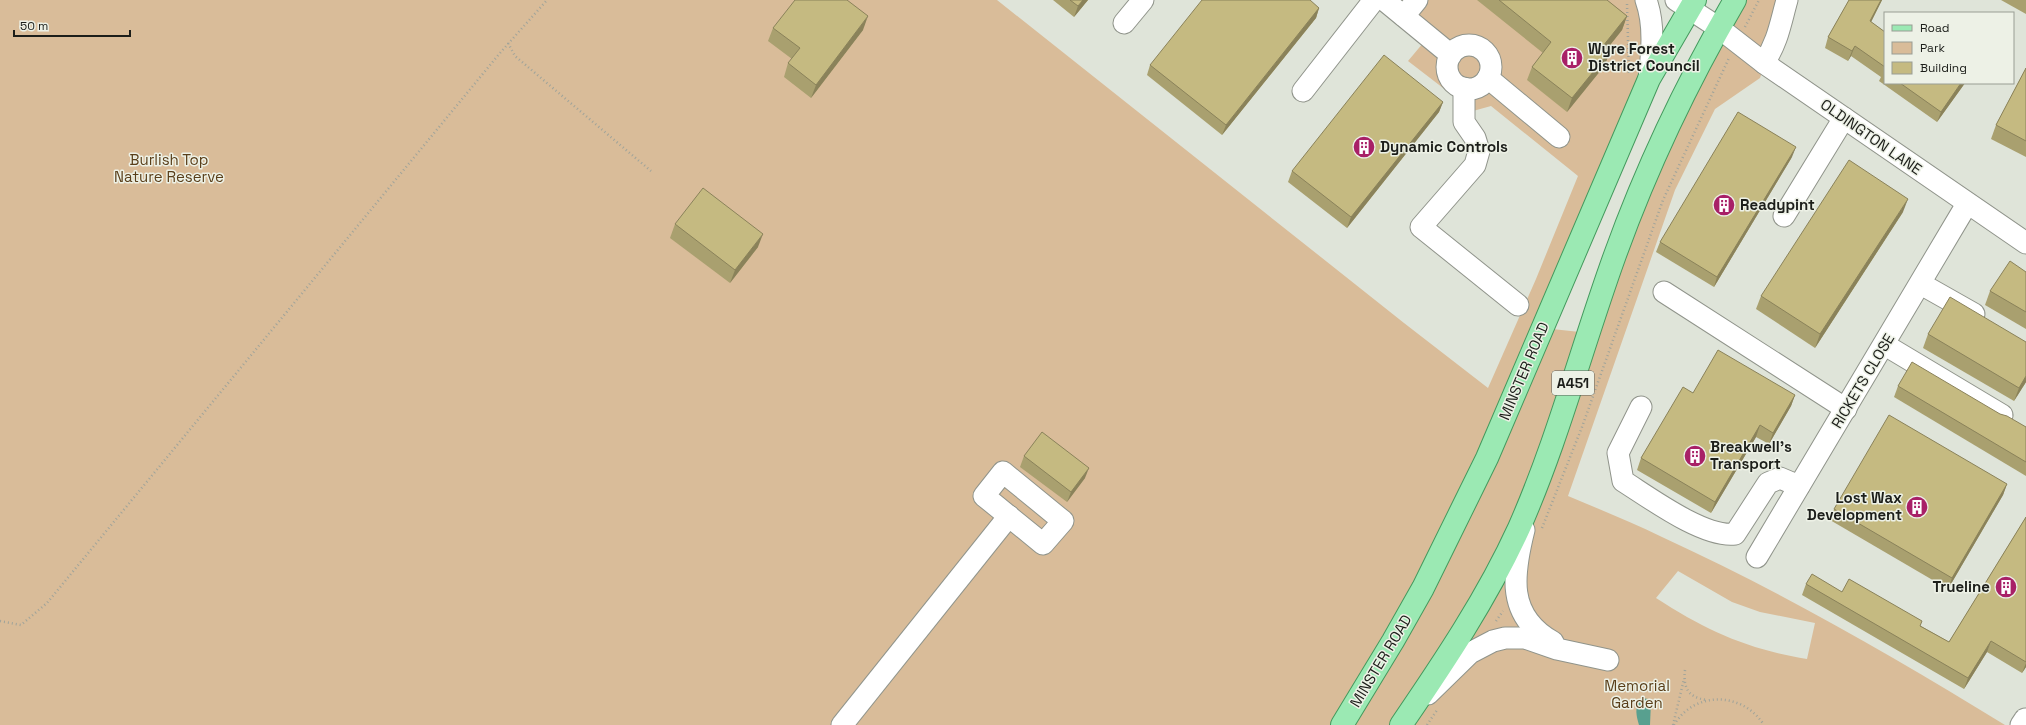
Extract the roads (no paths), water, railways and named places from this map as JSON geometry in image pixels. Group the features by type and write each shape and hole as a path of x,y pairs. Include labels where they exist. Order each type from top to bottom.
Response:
{"main road":[{"name":"A451","path":"1404,720 1480,602 1510,548 1557,430 1627,222 1680,105 1735,0"},
{"name":"MINSTER ROAD","path":"1342,725 1394,641 1423,588 1487,458 1639,79 1687,3"}],"street":[{"path":"1124,23 1142,0"},
{"path":"1303,91 1374,0"},
{"path":"1384,0 1410,8 1451,54"},
{"path":"1639,79 1652,49 1649,8 1646,0"},
{"path":"1764,63 1774,47 1787,0"},
{"name":"OLDINGTON LANE","path":"1687,3 1764,63 1967,204 2026,243"},
{"path":"1470,45 1484,50 1491,64 1491,71 1488,78 1478,87 1464,88 1458,85 1449,75 1447,68 1451,54 1462,46 1470,45"},
{"path":"1488,78 1559,137"},
{"path":"1464,88 1464,122 1475,138 1479,151 1475,165 1421,228 1518,305"},
{"path":"1784,216 1844,118"},
{"name":"RICKETS CLOSE","path":"1757,557 1885,345 1967,204"},
{"path":"1921,284 1993,324"},
{"path":"1664,292 1846,409"},
{"path":"1885,345 2002,415"},
{"path":"1641,406 1618,453 1623,481 1697,526 1725,535 1735,534 1768,483 1780,478 1799,486"},
{"path":"1532,496 1516,563 1515,580 1524,614 1543,635 1554,643 1557,649"},
{"path":"842,725 1009,516"},
{"path":"1404,720 1470,653 1492,641 1518,637 1533,640 1557,649 1608,660"}],"water":[{"path":"1642,698 1651,701 1650,725 1639,725 1636,709 1639,700"}],"place":[{"name":"Wyre Forest District Council","path":"1572,58"},
{"name":"Dynamic Controls","path":"1364,147"},
{"name":"Readypint","path":"1724,205"},
{"name":"Breakwell's Transport","path":"1695,456"},
{"name":"Lost Wax Development","path":"1917,507"},
{"name":"Trueline","path":"2006,587"}],"park label":[{"name":"Burlish Top Nature Reserve","path":"169,168"},
{"name":"Memorial Garden","path":"1637,694"}]}
